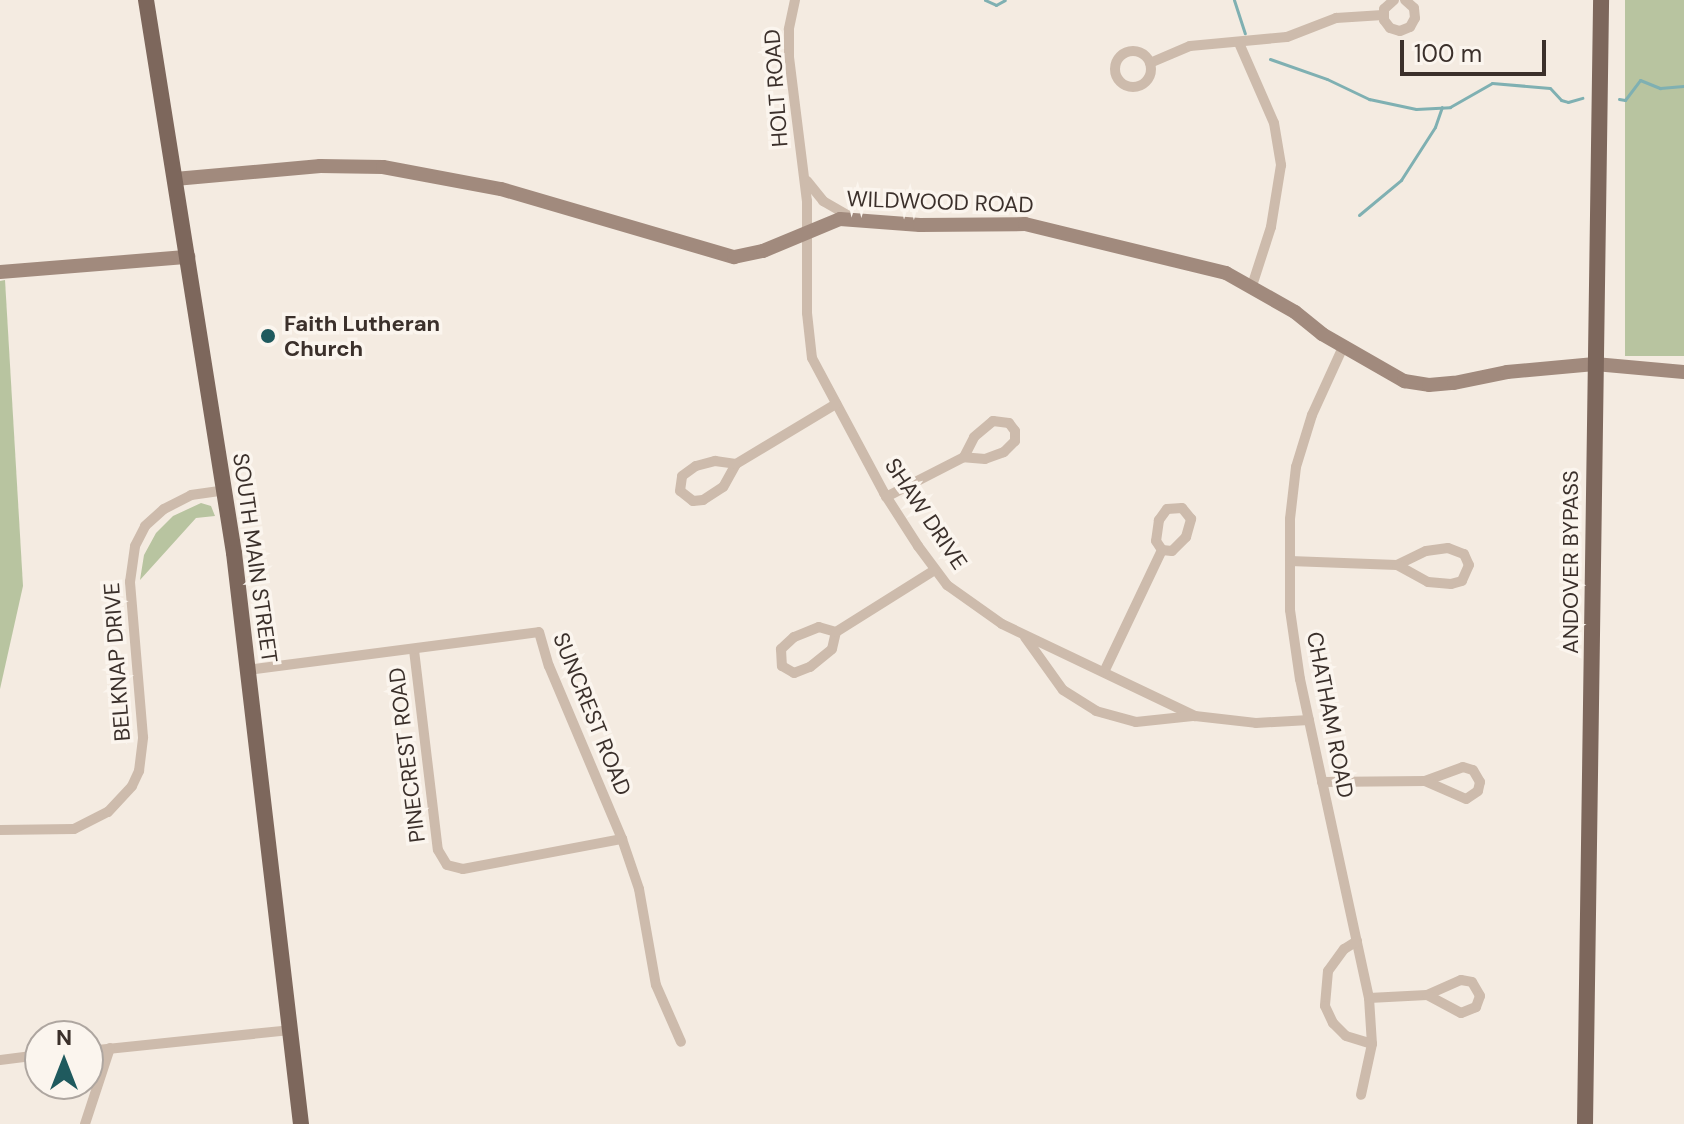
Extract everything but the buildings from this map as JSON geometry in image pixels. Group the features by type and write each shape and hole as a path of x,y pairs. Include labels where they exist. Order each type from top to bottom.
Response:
{"main road":[{"name":"SOUTH MAIN STREET","path":"146,0 225,490 301,1124"},
{"name":"ANDOVER BYPASS","path":"1585,1124 1601,0"}],"street":[{"name":"HOLT ROAD","path":"795,0 789,29 789,57 808,230"},
{"path":"1394,0 1387,5 1383,15 1386,25 1395,31 1410,27 1415,13 1405,0"},
{"path":"1150,63 1190,46 1287,37 1336,18 1383,15"},
{"path":"1239,43 1274,123 1281,165 1274,217 1252,286"},
{"name":"WILDWOOD ROAD","path":"175,179 337,165 398,169 501,189 734,257 763,251 829,221 855,218 920,225 1010,223 1039,227 1209,268 1252,286 1343,347 1404,381 1429,385 1507,372 1595,364 1684,372"},
{"name":"HOLT ROAD","path":"803,173 823,201 855,218"},
{"name":"SHAW DRIVE","path":"808,230 810,346 817,372 886,497 935,570 968,601 1024,635 1195,716 1265,723 1309,720"},
{"path":"0,272 188,257"},
{"name":"CHATHAM ROAD","path":"1343,347 1312,415 1296,467 1290,519 1290,561 1293,638 1369,998 1372,1044 1361,1095"},
{"path":"736,464 715,461 696,466 682,476 680,491 693,501 703,500 723,487 736,464 836,404"},
{"path":"886,497 964,457 985,459 998,455 1013,446 1015,431 1009,423 993,421 974,437 964,457"},
{"name":"BELKNAP DRIVE","path":"0,830 74,829 108,812 132,786 142,754 143,737 130,582 135,546 145,526 164,509 191,495 225,490"},
{"path":"1182,508 1191,519 1186,537 1172,551 1162,550 1156,541 1159,520 1167,509 1182,508"},
{"path":"1290,561 1397,565 1428,582 1451,584 1462,581 1469,565 1460,551 1442,548 1426,551 1397,565"},
{"path":"1104,672 1162,550"},
{"path":"836,632 819,627 794,637 781,649 782,666 794,673 810,667 832,649 836,632 935,570"},
{"name":"SUNCREST ROAD","path":"247,670 539,632 549,666 622,839 639,889 656,985 681,1042"},
{"path":"1024,635 1063,690 1096,711 1136,722 1195,716"},
{"name":"PINECREST ROAD","path":"414,650 438,850 447,865 463,869 622,839"},
{"path":"1322,782 1425,781 1468,768 1479,777 1480,787 1475,795 1466,799 1425,781"},
{"path":"1357,941 1344,949 1328,971 1325,1006 1338,1029 1354,1039 1372,1044"},
{"path":"1369,998 1427,995 1461,980 1472,982 1480,996 1472,1010 1461,1013 1427,995"},
{"path":"104,1049 290,1030"},
{"path":"85,1124 110,1048"},
{"path":"0,1060 24,1057"}],"green space":[{"path":"1625,0 1684,0 1684,356 1625,356"},
{"path":"5,280 23,586 0,689 0,281"},
{"path":"201,503 211,506 215,516 196,518 140,580 144,555 156,533 173,516"}],"waterway":[{"path":"985,0 996,5 1005,0"},
{"path":"1234,0 1245,33"},
{"path":"1270,59 1327,79 1369,99 1416,109 1450,107 1492,83 1550,88 1561,100 1568,102 1582,98"},
{"path":"1619,99 1625,100 1640,80 1660,88 1684,86"},
{"path":"1359,215 1401,180 1435,127 1442,107"}],"place":[{"name":"Faith Lutheran Church","path":"268,336"}]}
